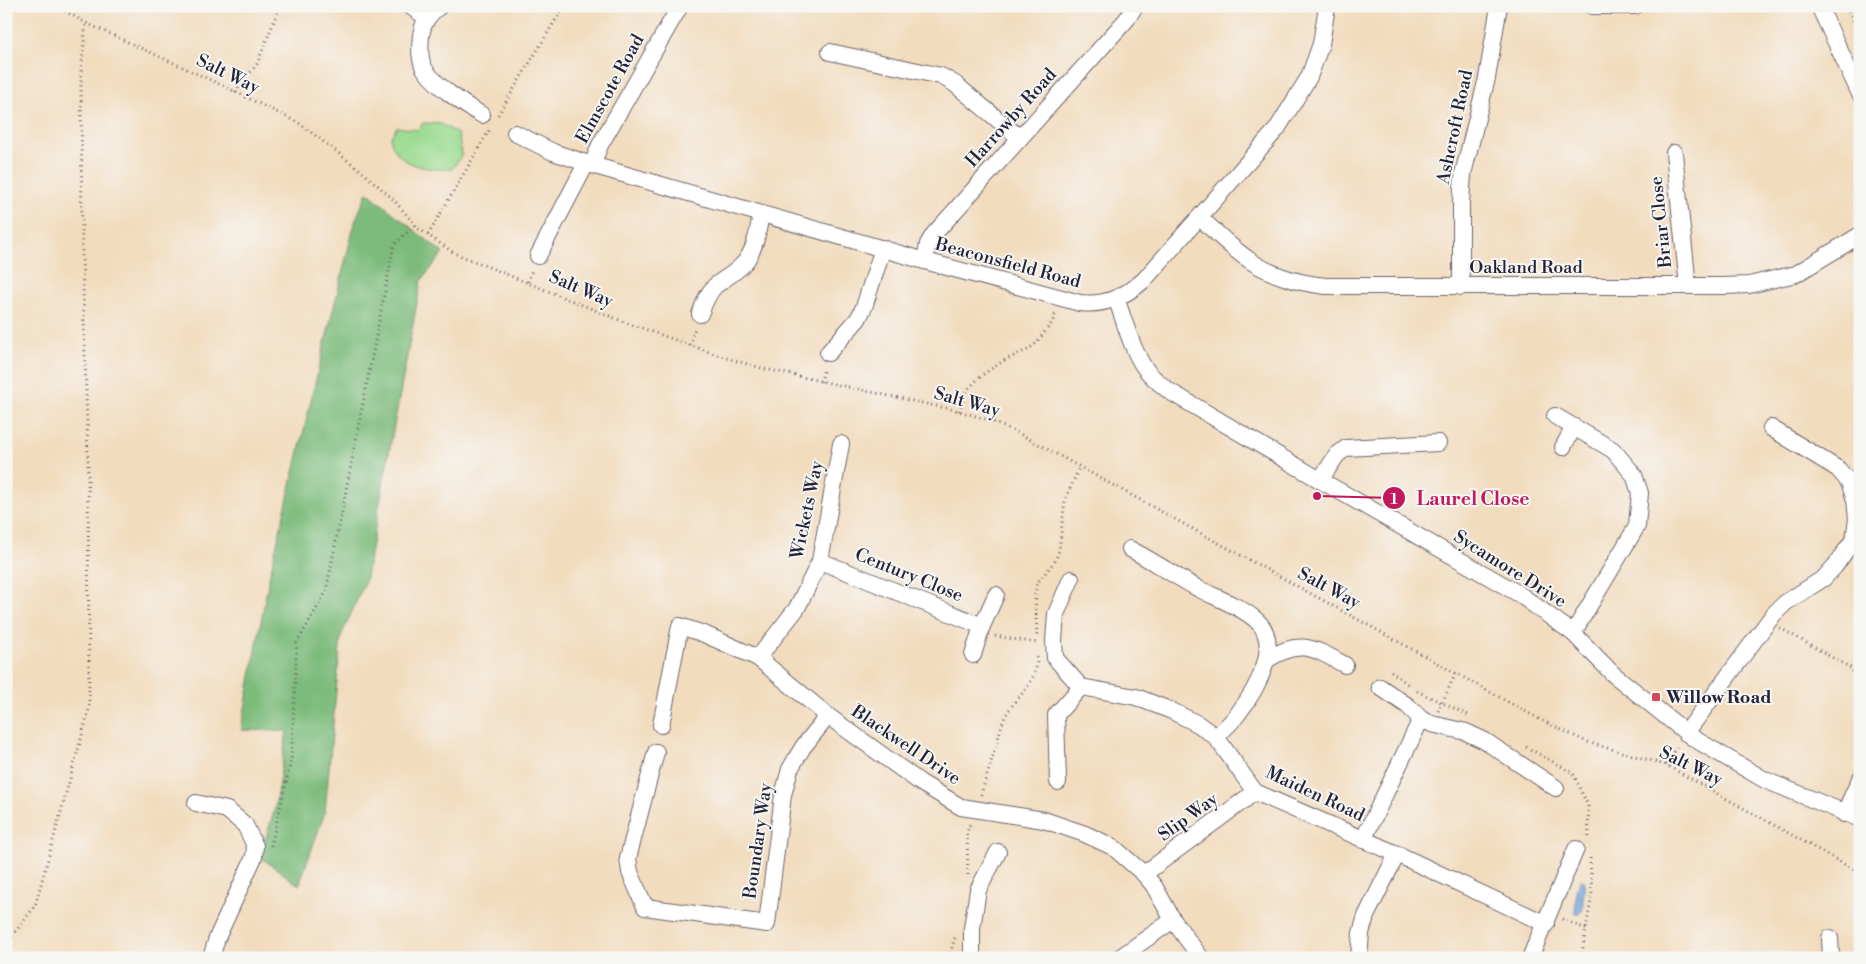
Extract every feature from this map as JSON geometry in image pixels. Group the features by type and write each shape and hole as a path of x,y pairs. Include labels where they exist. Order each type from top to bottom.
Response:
{"street":[{"path":"410,6 427,18"},
{"path":"440,6 427,18 422,28 420,44 424,67 456,100 482,115"},
{"name":"Elmscote Road","path":"538,256 680,6"},
{"name":"Harrowby Road","path":"925,262 928,244 934,234 1127,18 1135,6"},
{"name":"Beaconsfield Road","path":"515,133 542,147 589,165 883,248 925,262 1061,299 1092,305 1107,302 1130,293 1144,280 1277,129 1295,103 1309,77 1321,44 1326,6"},
{"name":"Ashcroft Road","path":"1461,287 1461,202 1463,174 1487,78 1499,6"},
{"path":"1592,6 1634,6"},
{"path":"1819,6 1860,94"},
{"path":"830,52 941,76 955,84 1020,138"},
{"name":"Briar Close","path":"1674,153 1688,286"},
{"path":"700,314 707,297 714,287 735,272 746,260 754,245 762,214"},
{"name":"Oakland Road","path":"1200,218 1245,257 1264,269 1306,284 1326,286 1688,286 1749,284 1796,274 1860,235"},
{"path":"828,353 858,319 864,307 883,248"},
{"name":"Sycamore Drive","path":"1116,298 1130,336 1144,366 1169,391 1520,594 1573,633 1614,674 1686,734 1765,780 1852,816"},
{"path":"1555,416 1613,450 1634,475 1640,493 1637,526 1573,633"},
{"path":"1563,447 1574,427"},
{"path":"1686,734 1768,621 1785,603 1824,578 1857,540 1857,519 1849,482 1838,469 1771,428"},
{"path":"1320,480 1337,454 1346,448 1438,443"},
{"name":"Wickets Way","path":"758,658 797,608 820,560 841,444"},
{"path":"1130,549 1256,620 1266,633 1268,650 1266,660 1253,692 1237,715 1216,737"},
{"name":"Century Close","path":"820,560 981,630"},
{"path":"1058,782 1056,714 1081,687 1055,658 1056,614 1071,579"},
{"path":"973,655 996,595"},
{"name":"Blackwell Drive","path":"661,725 680,626 704,634 758,658 828,716 921,783 961,807 1044,820 1086,834 1113,847 1144,874 1154,886 1173,920 1200,958"},
{"path":"1266,660 1280,651 1304,646 1318,650 1346,665"},
{"name":"Maiden Road","path":"1081,687 1136,698 1172,711 1198,724 1216,737 1255,792 1548,918"},
{"path":"1380,687 1427,721 1466,732 1485,741 1556,788"},
{"name":"Boundary Way","path":"656,752 628,858 630,872 645,907 767,924 783,795 790,769 803,747 828,716"},
{"path":"1363,840 1427,721"},
{"path":"1852,816 1860,779"},
{"name":"Slip Way","path":"1144,874 1255,792"},
{"path":"196,803 227,810 245,825 255,846 254,859 217,938 211,958"},
{"path":"1530,958 1576,849"},
{"path":"972,958 972,928 978,890 998,852"},
{"path":"1360,958 1361,932 1366,916 1397,854"},
{"path":"1119,958 1173,920"},
{"path":"1830,938 1831,958"}],"path":[{"name":"Salt Way","path":"56,6 86,23 299,124 392,198 415,225 454,252 622,321 723,357 765,369 959,411 989,420 1018,433 1541,720 1587,742 1666,765 1860,873"},
{"path":"235,92 257,64 280,6"},
{"path":"1847,6 1860,37"},
{"path":"6,944 35,906 89,710 88,460 82,253 81,91 86,23"},
{"path":"254,859 268,862 291,761 297,643 326,592 394,246 415,225"},
{"path":"959,411 968,390 982,375 1035,344 1052,323 1061,299"},
{"path":"968,884 967,832 976,810 1005,718 1033,676 1038,663 1035,595 1037,583 1055,561 1059,551 1065,500 1079,468"},
{"path":"1768,621 1851,668 1860,684"},
{"path":"981,630 1037,643 1054,641"},
{"path":"1427,721 1456,673"},
{"path":"1666,765 1686,734"},
{"path":"1548,918 1586,929"},
{"path":"949,958 956,936"}],"green space":[{"path":"423,123 441,124 458,134 462,155 452,169 433,169 414,165 406,161 394,148 390,138 397,127 418,130"},
{"path":"367,192 443,253 421,281 365,582 341,636 325,812 299,885 260,857 275,808 287,731 241,730 270,573 355,222"}],"water":[{"path":"1581,879 1585,881 1582,911 1578,915 1575,913 1576,890"}],"place":[{"name":"Laurel Close","path":"1317,496"},
{"name":"Willow Road","path":"1656,697"}]}
